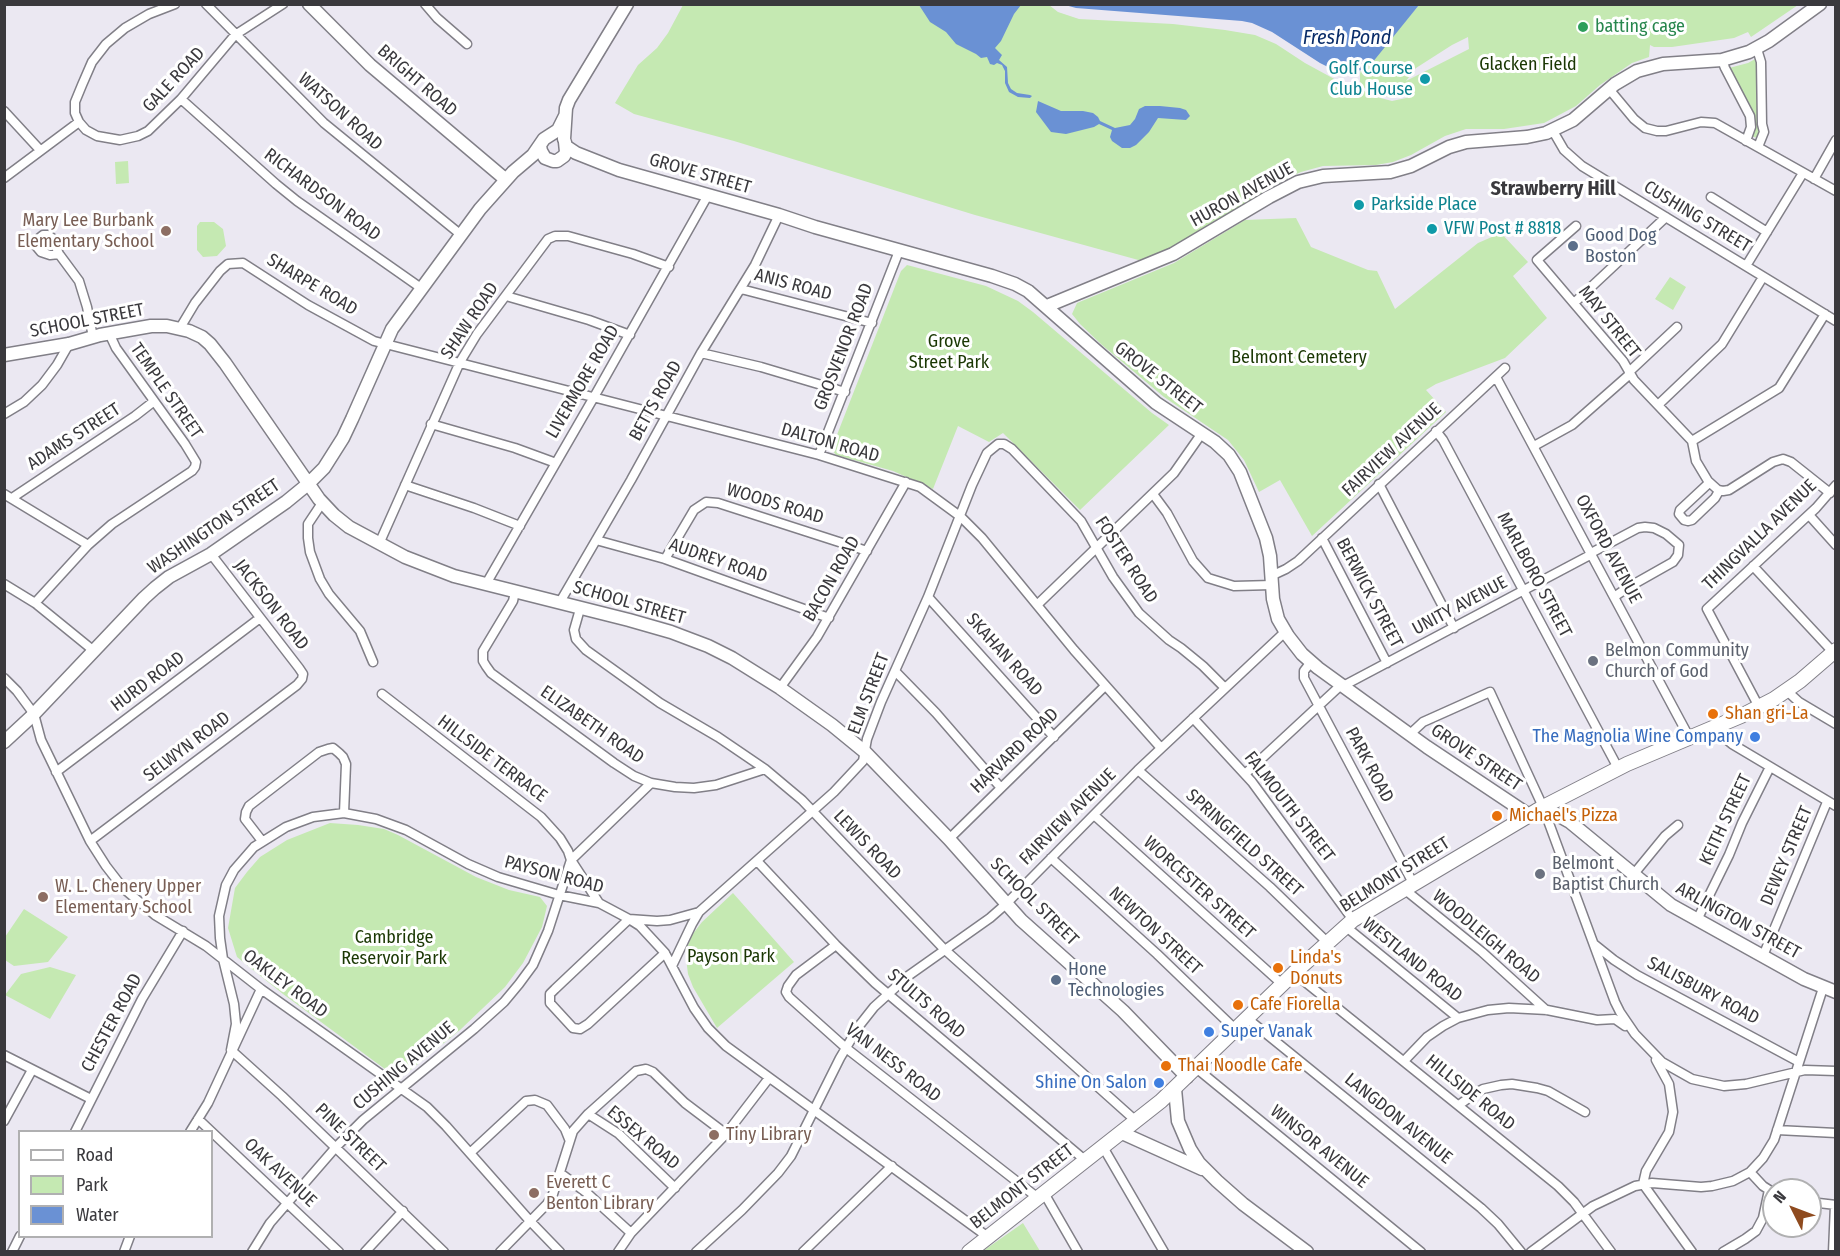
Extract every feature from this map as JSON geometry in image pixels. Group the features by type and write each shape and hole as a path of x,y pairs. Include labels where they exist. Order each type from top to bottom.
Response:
{"main road":[{"name":"BELMONT STREET","path":"969,1251 1103,1148 1175,1089 1282,984 1349,923 1543,807 1618,768 1759,707 1787,691 1834,651"}],"street":[{"path":"4,178 79,122 75,113 75,102 92,62 106,44 133,23 175,4"},
{"name":"WATSON ROAD","path":"206,4 324,123 460,234"},
{"name":"GALE ROAD","path":"79,122 86,130 97,136 120,140 148,131 181,99 235,35 283,4"},
{"name":"BRIGHT ROAD","path":"309,4 370,65 509,176"},
{"path":"425,4 436,18 467,44"},
{"path":"561,145 569,100 627,4"},
{"name":"HURON AVENUE","path":"1047,306 1173,254 1280,191 1304,180 1396,170 1411,166 1458,144 1531,136 1553,130 1575,118 1624,78 1649,67 1722,60 1757,49 1821,4"},
{"path":"1757,49 1761,64 1764,132 1758,147"},
{"path":"1722,60 1750,116 1751,127 1746,141"},
{"path":"1609,89 1634,119 1648,129 1666,131 1701,122 1711,122 1836,191"},
{"name":"RICHARDSON ROAD","path":"181,99 290,196 421,288"},
{"path":"4,111 40,150"},
{"name":"CUSHING STREET","path":"1553,130 1559,144 1572,158 1836,321"},
{"name":"WASHINGTON STREET","path":"4,742 34,714 155,588 169,577 211,554 286,502 324,468 343,438 392,329 460,234 509,176 543,152 544,139 561,145"},
{"path":"1815,179 1836,140"},
{"name":"GROVE STREET","path":"543,152 553,161 561,145 606,166 1008,281 1028,291 1156,403 1225,450 1238,468 1264,533 1269,549 1275,609 1285,632 1298,649 1311,662 1409,735 1528,815"},
{"path":"1746,266 1803,173"},
{"name":"LIVERMORE ROAD","path":"486,584 669,267 708,195"},
{"path":"1711,197 1767,232"},
{"name":"BETTS ROAD","path":"560,602 701,353 768,242 778,215"},
{"path":"1574,303 1666,217"},
{"name":"MAY STREET","path":"1576,226 1537,260 1623,361 1629,373 1692,441"},
{"name":"SHAW ROAD","path":"379,544 460,362 477,334 548,239 555,236 568,236 633,254 669,267"},
{"name":"GROSVENOR ROAD","path":"819,455 899,251"},
{"path":"59,254 79,281 93,337"},
{"name":"SHARPE ROAD","path":"180,328 195,303 220,271 228,264 236,262 249,266 364,336 385,343"},
{"path":"1658,405 1722,344 1763,276"},
{"name":"ANIS ROAD","path":"741,289 872,323"},
{"path":"506,296 589,320 630,335"},
{"path":"1825,314 1779,388 1692,441 1696,461 1710,483 1719,491 1729,490 1773,462 1783,459 1791,462 1830,493"},
{"name":"SCHOOL STREET","path":"4,356 151,326 180,328 202,337 216,351 308,484 334,516 379,544 432,568 515,592 640,623 708,646 780,688 865,752 1030,928 1192,1073"},
{"path":"1534,446 1574,424 1677,327"},
{"name":"TEMPLE STREET","path":"88,545 112,524 192,471 196,466 185,444 116,348 109,333"},
{"name":"DALTON ROAD","path":"385,343 819,455 920,487 961,517 982,538 1105,686 1161,748"},
{"path":"4,414 24,402 42,386 69,344"},
{"path":"701,353 761,367 845,392"},
{"name":"FAIRVIEW AVENUE","path":"1272,580 1322,538 1505,368"},
{"name":"OXFORD AVENUE","path":"1496,377 1689,738"},
{"name":"ADAMS STREET","path":"8,496 135,416 153,402"},
{"path":"431,424 515,448 556,463"},
{"name":"MARLBORO STREET","path":"1436,431 1443,440 1618,768"},
{"path":"1037,605 1153,494 1179,466 1202,433"},
{"name":"ELM STREET","path":"672,966 699,912 834,792 863,761 871,730 961,517 972,484 987,453 998,444 1004,444"},
{"name":"FOSTER ROAD","path":"1004,444 1012,449 1081,521 1113,576 1139,613 1203,666 1225,688"},
{"name":"BACON ROAD","path":"780,688 829,618 906,482"},
{"path":"1710,483 1680,510 1679,514 1684,520 1692,520 1715,498 1719,491"},
{"path":"1379,484 1454,628"},
{"path":"405,485 520,526"},
{"name":"THINGVALLA AVENUE","path":"1759,707 1707,609 1809,515 1836,485"},
{"path":"1153,494 1167,513 1193,561 1208,578 1234,586 1272,580"},
{"path":"8,496 88,545 35,603"},
{"name":"WOODS ROAD","path":"665,559 694,510 706,502 718,503 867,551"},
{"path":"322,503 308,524 310,552 320,579 329,594 360,631 373,662"},
{"path":"1809,515 1836,544"},
{"name":"UNITY AVENUE","path":"1245,774 1318,705 1342,686 1524,591 1638,528 1654,528 1679,545 1678,555 1673,562 1614,597"},
{"name":"BERWICK STREET","path":"1322,538 1387,663"},
{"name":"AUDREY ROAD","path":"596,540 665,559 829,618"},
{"name":"JACKSON ROAD","path":"211,554 299,668 303,674 302,678"},
{"path":"1753,566 1834,651"},
{"path":"4,584 35,603 94,651"},
{"name":"ELIZABETH ROAD","path":"515,592 513,601 483,651 483,660 491,673 567,730 634,776 651,783 694,788 716,785 765,769"},
{"name":"SKAHAN ROAD","path":"928,597 1054,737"},
{"name":"LEWIS ROAD","path":"580,609 574,630 576,639 586,650 660,703 718,737 765,769 812,811 944,949 1136,1121"},
{"name":"HURD ROAD","path":"56,772 260,618"},
{"name":"FAIRVIEW AVENUE","path":"696,1251 742,1210 791,1156 846,1048 874,1007 908,976 1006,904 1138,770 1285,632"},
{"name":"PARK ROAD","path":"1311,662 1303,674 1409,886"},
{"path":"895,671 936,713 1001,788"},
{"path":"4,678 34,714"},
{"name":"SELWYN ROAD","path":"90,841 297,686 302,678"},
{"name":"HARVARD ROAD","path":"949,839 1105,686"},
{"path":"1787,691 1799,702 1836,724"},
{"path":"1409,735 1423,722 1490,692 1543,807 1620,1012 1665,1076 1671,1094 1673,1113 1669,1132 1646,1171 1643,1184 1692,1251"},
{"name":"HILLSIDE TERRACE","path":"382,694 541,817 560,838 571,860 599,903"},
{"name":"OAKLEY ROAD","path":"34,714 41,740 90,841 123,888 155,915 223,959 433,1114 560,1251"},
{"name":"FALMOUTH STREET","path":"1193,718 1245,774 1349,923"},
{"path":"1719,725 1730,743 1832,804"},
{"path":"262,841 245,819 249,806 328,748 333,748 343,756 346,764 344,813"},
{"name":"KEITH STREET","path":"1697,921 1770,767"},
{"name":"SPRINGFIELD STREET","path":"1138,770 1270,887 1327,942"},
{"path":"559,895 571,860 651,783"},
{"name":"DEWEY STREET","path":"1763,956 1832,804"},
{"name":"ARLINGTON STREET","path":"1543,807 1569,822 1660,898 1697,921 1829,990"},
{"name":"PAYSON ROAD","path":"231,1050 236,1023 234,1004 223,959 219,916 226,885 234,870 262,841 286,827 313,817 344,813 376,819 406,830 482,871 514,883 599,903 640,926 665,953 694,1008 708,1028 726,1046 988,1237"},
{"name":"WORCESTER STREET","path":"1094,815 1282,984"},
{"path":"1633,875 1665,836 1678,825"},
{"name":"NEWTON STREET","path":"1051,858 1236,1030"},
{"name":"STULTS ROAD","path":"757,861 836,945 888,995 1086,1161"},
{"name":"WOODLEIGH ROAD","path":"1409,886 1547,1010"},
{"name":"CUSHING AVENUE","path":"252,1251 270,1223 336,1147 363,1120 504,1002 533,965 548,931 559,895"},
{"name":"ELM STREET","path":"629,919 670,920 699,912"},
{"path":"629,919 550,994 550,1003 573,1028 580,1029 588,1024 665,953"},
{"name":"WESTLAND ROAD","path":"1349,923 1458,1018"},
{"name":"CHESTER ROAD","path":"76,1130 142,999 183,931"},
{"name":"SALISBURY ROAD","path":"1594,944 1637,975 1799,1062"},
{"name":"VAN NESS ROAD","path":"836,945 796,975 786,992 789,997 846,1048 1041,1196"},
{"name":"HILLSIDE ROAD","path":"1294,973 1554,1182 1583,1213 1611,1251"},
{"name":"PAYSON ROAD","path":"191,1130 216,1086 261,989"},
{"path":"1531,1251 1583,1213 1614,1194 1643,1184 1712,1186 1733,1181 1750,1172 1769,1150 1799,1062 1829,990"},
{"path":"1404,1061 1427,1037 1458,1018 1499,1009 1547,1010 1597,1020 1615,1019 1662,1062 1680,1074 1712,1085 1735,1086 1805,1070 1836,1071"},
{"name":"LANGDON AVENUE","path":"1248,1018 1481,1208 1521,1251"},
{"name":"PINE STREET","path":"231,1050 444,1251"},
{"path":"4,1055 91,1099"},
{"path":"500,1251 554,1194 573,1131 588,1114 636,1071 646,1069 652,1072 685,1103 726,1134"},
{"path":"4,1122 32,1070"},
{"name":"WINSOR AVENUE","path":"1192,1073 1421,1251"},
{"path":"618,1251 631,1233 726,1134 769,1078"},
{"path":"1459,1106 1483,1089 1512,1084 1548,1091 1585,1112"},
{"path":"1175,1089 1178,1121 1190,1149 1206,1170 1243,1204 1307,1251"},
{"path":"470,1153 526,1101 535,1100 547,1105 565,1129 569,1139"},
{"name":"ESSEX ROAD","path":"588,1114 619,1134 675,1188"},
{"name":"OAK AVENUE","path":"198,1119 210,1130"},
{"path":"1777,1131 1836,1133"},
{"name":"OAK AVENUE","path":"213,1133 339,1251"},
{"path":"1122,1133 1206,1170"},
{"path":"1103,1148 1164,1251"},
{"path":"802,1251 892,1166"},
{"path":"1750,1172 1762,1183"},
{"path":"560,1173 587,1193 631,1233"},
{"path":"1041,1196 1078,1251"},
{"path":"1833,1251 1835,1205"},
{"path":"365,1251 403,1211"},
{"path":"1723,1251 1738,1248 1760,1225 1762,1219"}],"green space":[{"name":"Glacken Field","path":"683,5 1049,5 1058,12 1079,19 1173,24 1255,35 1276,44 1338,81 1352,84 1373,96 1392,101 1406,98 1411,94 1407,88 1406,95 1390,98 1364,88 1360,82 1361,70 1419,5 1798,5 1751,37 1748,32 1734,38 1672,47 1650,45 1649,57 1632,63 1600,85 1576,106 1544,123 1504,129 1466,129 1445,136 1393,162 1376,165 1323,166 1301,172 1167,250 1142,261 975,215 734,141 634,114 615,103 638,65 657,48","holes":["1468,37 1469,49 1406,81 1416,68"]},
{"path":"1757,58 1760,132 1757,138 1751,136 1754,115 1752,110 1729,68"},
{"path":"128,161 129,183 116,184 115,162"},
{"name":"Belmont Cemetery","path":"1296,218 1311,247 1368,270 1377,271 1395,309 1478,243 1501,233 1528,262 1513,276 1547,318 1505,358 1436,384 1426,390 1446,412 1312,536 1280,480 1259,492 1244,460 1228,440 1164,397 1102,345 1072,314 1077,303 1174,263 1245,220"},
{"path":"200,222 214,222 223,229 226,246 217,256 203,257 197,250 197,226"},
{"name":"Grove Street Park","path":"907,265 986,286 1018,301 1169,425 1080,510 1003,433 989,442 958,426 933,489 893,471 836,455 832,450 833,445 901,271"},
{"path":"1670,277 1686,287 1673,310 1655,299"},
{"name":"Cambridge Reservoir Park","path":"330,823 384,829 476,877 509,890 540,897 547,906 542,927 523,963 505,987 460,1030 403,1076 393,1075 237,957 228,928 235,888 260,857 287,840"},
{"name":"Payson Park","path":"733,893 794,962 717,1028 688,974 687,948 692,935 702,922"},
{"path":"24,909 68,937 48,962 14,966 5,960 5,937"},
{"path":"50,967 76,975 50,1019 5,995 21,974"},
{"path":"1023,1223 1040,1251 983,1251"}],"water":[{"path":"919,5 1021,5 995,48 1002,55 999,60 1007,67 1008,83 1011,89 1017,93 1032,96 1030,98 1018,97 1009,92 1002,65 990,64 987,57 981,58 956,44 946,32 930,22"},
{"name":"Fresh Pond","path":"1065,5 1419,5 1372,63 1361,70 1345,74 1320,63 1272,32 1252,23 1076,8"},
{"path":"1038,101 1061,111 1093,113 1100,121 1115,128 1130,125 1139,109 1145,106 1180,108 1186,110 1190,116 1186,120 1158,118 1149,132 1136,145 1122,148 1112,141 1110,137 1112,130 1099,124 1066,134 1051,132 1036,112"}],"place":[{"name":"batting cage","path":"1583,27"},
{"name":"Golf Course Club House","path":"1425,79"},
{"name":"Parkside Place","path":"1359,205"},
{"name":"VFW Post # 8818","path":"1432,229"},
{"name":"Mary Lee Burbank Elementary School","path":"166,231"},
{"name":"Good Dog Boston","path":"1573,246"},
{"name":"Belmon Community Church of God","path":"1593,661"},
{"name":"Shan gri-La","path":"1713,714"},
{"name":"The Magnolia Wine Company","path":"1755,737"},
{"name":"Michael's Pizza","path":"1497,816"},
{"name":"Belmont Baptist Church","path":"1540,874"},
{"name":"W. L. Chenery Upper Elementary School","path":"43,897"},
{"name":"Linda's Donuts","path":"1278,968"},
{"name":"Hone Technologies","path":"1056,980"},
{"name":"Cafe Fiorella","path":"1238,1005"},
{"name":"Super Vanak","path":"1209,1032"},
{"name":"Thai Noodle Cafe","path":"1166,1066"},
{"name":"Shine On Salon","path":"1159,1083"},
{"name":"Tiny Library","path":"714,1135"},
{"name":"Everett C Benton Library","path":"534,1193"}],"district":[{"name":"Strawberry Hill","path":"1553,189"}]}
